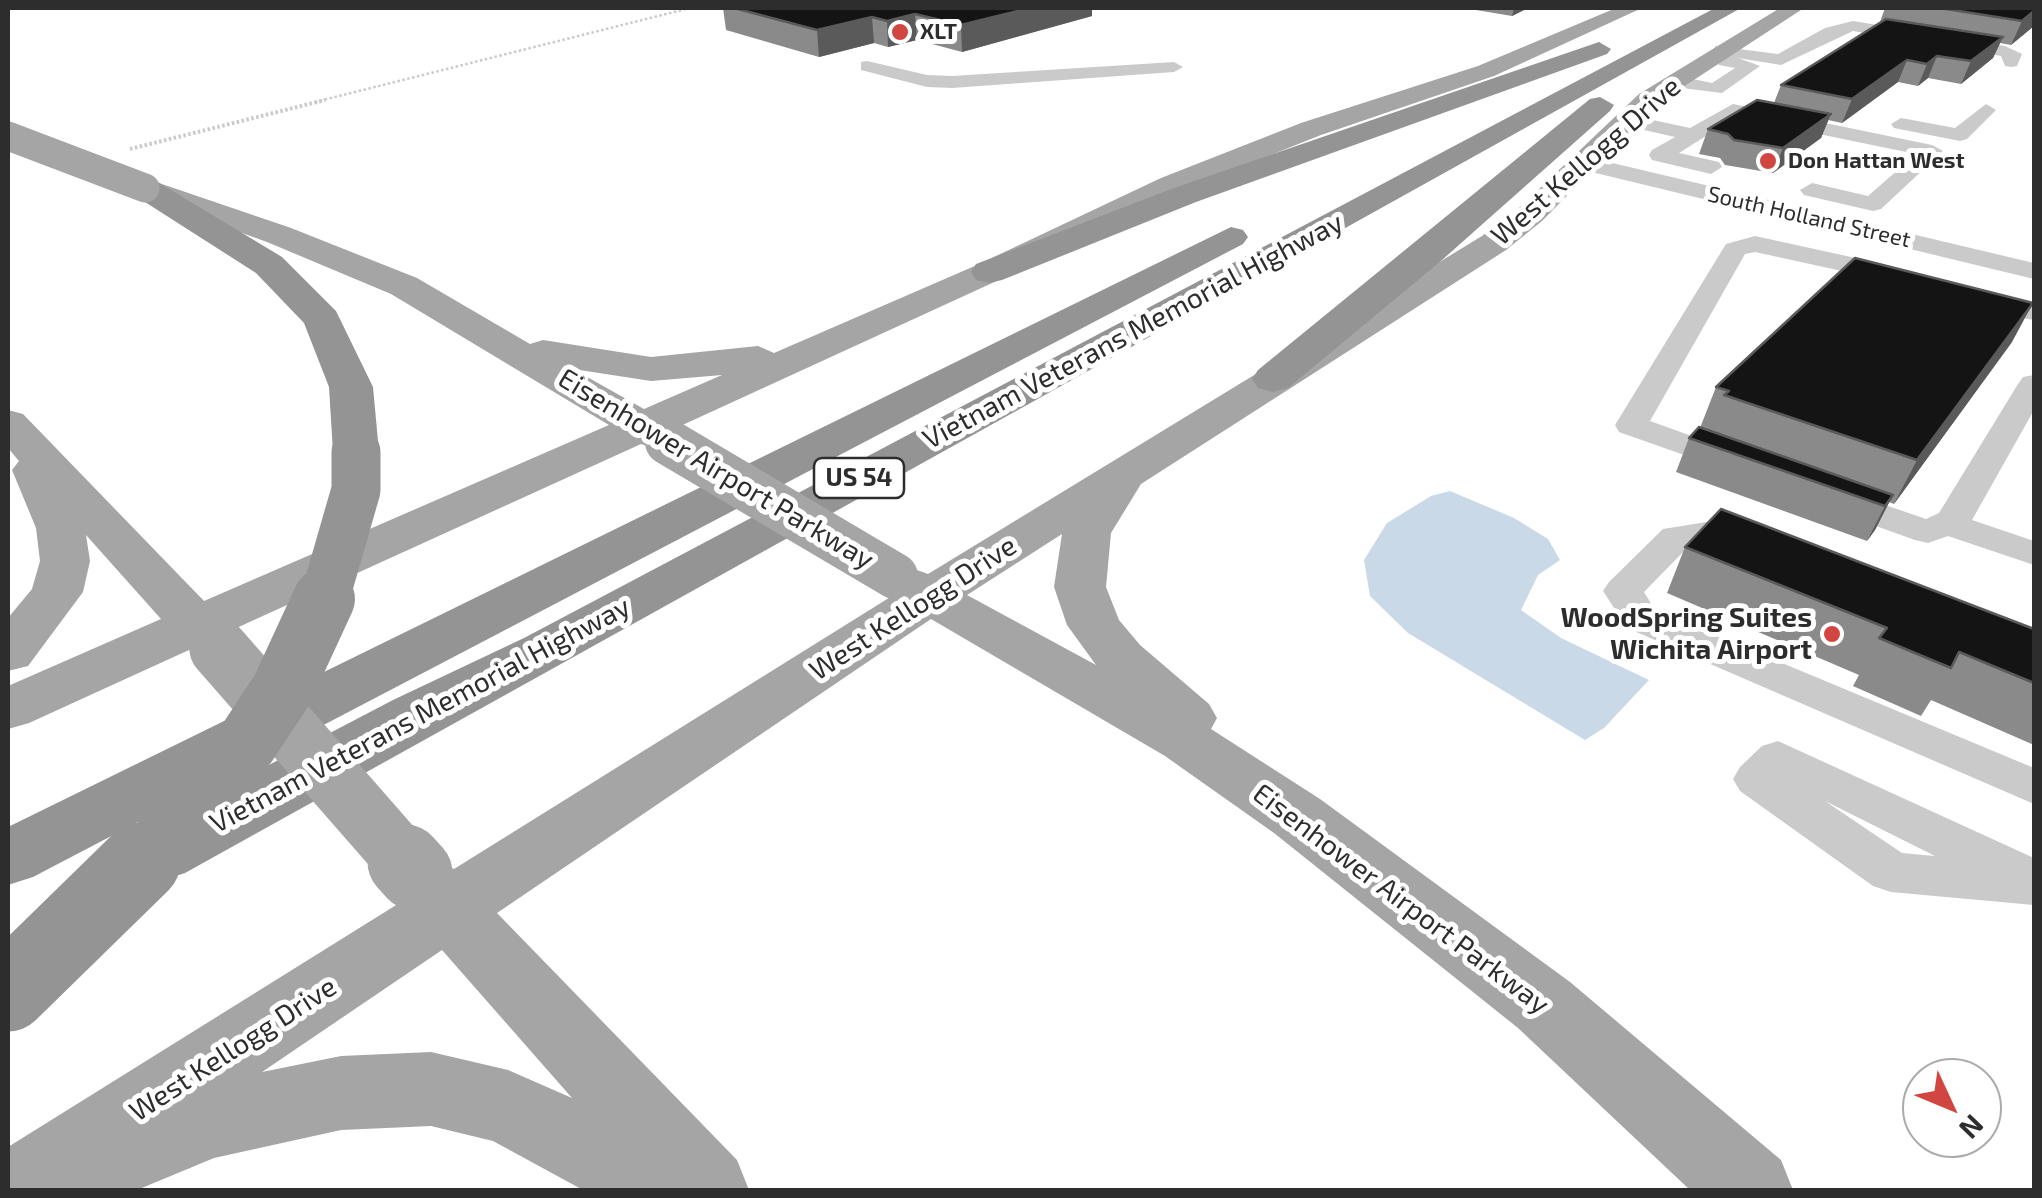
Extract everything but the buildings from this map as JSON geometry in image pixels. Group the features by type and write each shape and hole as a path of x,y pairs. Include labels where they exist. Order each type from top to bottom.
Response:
{"highway":[{"name":"Vietnam Veterans Memorial Highway","path":"8,858 1622,26 1712,38"},
{"path":"989,272 1622,26"},
{"name":"Vietnam Veterans Memorial Highway","path":"8,937 415,716 1712,38"},
{"path":"1273,379 1429,252 1625,82 1712,38"},
{"path":"8,992 174,830 236,757 274,704 321,610 356,490 351,387 322,318 268,265 145,188"}],"main road":[{"name":"West Kellogg Drive","path":"15,1190 431,891 912,586 1124,473 1494,243 1583,164 1625,120 1674,81 1712,38 1782,15"},
{"path":"8,709 208,637 655,434 837,340 1243,154 1622,26"},
{"name":"Eisenhower Airport Parkway","path":"8,136 350,262 404,286 912,586 1186,741 1297,816 1544,1004 1751,1190"},
{"path":"484,331 525,348 611,365 650,368 744,361 837,340"},
{"path":"15,432 208,637 431,891 707,1190"},
{"path":"8,653 57,592 66,561 60,528 15,432"},
{"path":"1124,473 1087,534 1081,560 1080,587 1094,625 1120,658 1297,816"},
{"path":"43,1190 210,1121 341,1093 431,1089 508,1107 614,1164 640,1190"}],"street":[{"path":"1867,8 1845,21 1853,26 2012,58 2034,66"},
{"path":"1782,15 1831,32 2012,58 2034,50"},
{"path":"1712,38 1780,60 1831,32 1853,26"},
{"path":"1712,38 1884,121 1960,136 1986,110"},
{"path":"867,66 927,81 952,82 1174,67"},
{"path":"1884,121 1907,105"},
{"path":"1736,172 1660,155 1733,110 1932,151 1900,170 1873,204 1802,187 1782,211"},
{"path":"1625,120 1731,134"},
{"name":"South Holland Street","path":"1583,164 2034,271"},
{"path":"1760,472 1630,425 1735,249 1755,244 1882,273 1874,254 1889,236"},
{"path":"1944,294 2034,312"},
{"path":"1798,485 1928,532 1953,520 2034,384"},
{"path":"1946,523 2034,554"},
{"path":"1793,559 1719,530 1676,538 1623,591 1641,619 2034,786"}],"path":[{"path":"121,151 690,8"}],"water":[{"path":"1450,491 1514,518 1548,539 1560,560 1538,575 1521,610 1561,638 1649,680 1604,728 1585,740 1408,633 1370,596 1364,560 1387,523 1431,496"}],"place":[{"name":"XLT","path":"900,32"},
{"name":"Don Hattan West","path":"1768,161"},
{"name":"WoodSpring Suites Wichita Airport","path":"1832,634"}]}
